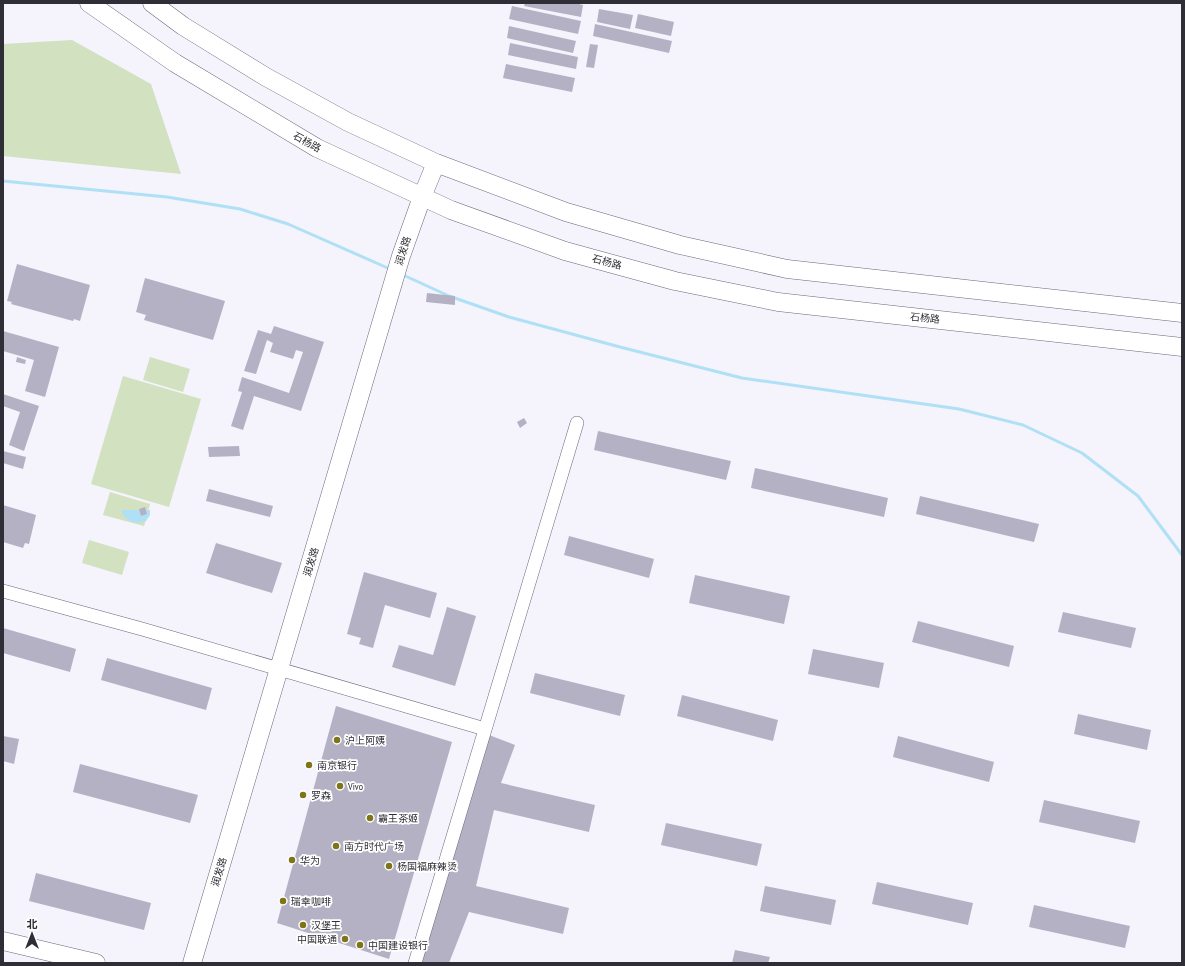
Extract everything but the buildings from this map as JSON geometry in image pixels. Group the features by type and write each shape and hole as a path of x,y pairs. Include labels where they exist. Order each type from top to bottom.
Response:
{"main road":[{"name":"石杨路","path":"89,3 175,63 317,148 451,210 564,251 675,281 771,300 1182,347"},
{"path":"152,3 183,26 266,78 348,122 436,163 566,212 680,246 787,269 1182,313"},
{"name":"润发路","path":"192,963 401,256 436,163"},
{"path":"3,941 96,963"}],"street":[{"path":"415,963 577,423"},
{"path":"3,591 142,629 485,728"}],"green space":[{"path":"72,40 151,84 181,174 3,156 3,44"},
{"path":"150,357 190,369 183,392 143,380"},
{"path":"123,376 201,399 169,507 91,484"},
{"path":"110,492 150,504 144,526 103,515"},
{"path":"89,540 129,552 122,575 82,563"}],"water":[{"path":"121,510 150,510 150,515 146,521 138,523 131,522 125,517"}],"waterway":[{"path":"3,181 167,197 240,209 288,224 390,269"},
{"path":"401,274 449,296 509,317 742,378 959,409 1023,425 1082,453 1138,496 1182,555"}],"place":[{"name":"沪上阿姨","path":"337,740"},
{"name":"南京银行","path":"309,765"},
{"name":"Vivo","path":"340,786"},
{"name":"罗森","path":"303,795"},
{"name":"霸王茶姬","path":"370,818"},
{"name":"南方时代广场","path":"336,846"},
{"name":"华为","path":"292,860"},
{"name":"杨国福麻辣烫","path":"389,866"},
{"name":"瑞幸咖啡","path":"283,901"},
{"name":"汉堡王","path":"303,925"},
{"name":"中国联通","path":"345,939"},
{"name":"中国建设银行","path":"360,945"}]}
